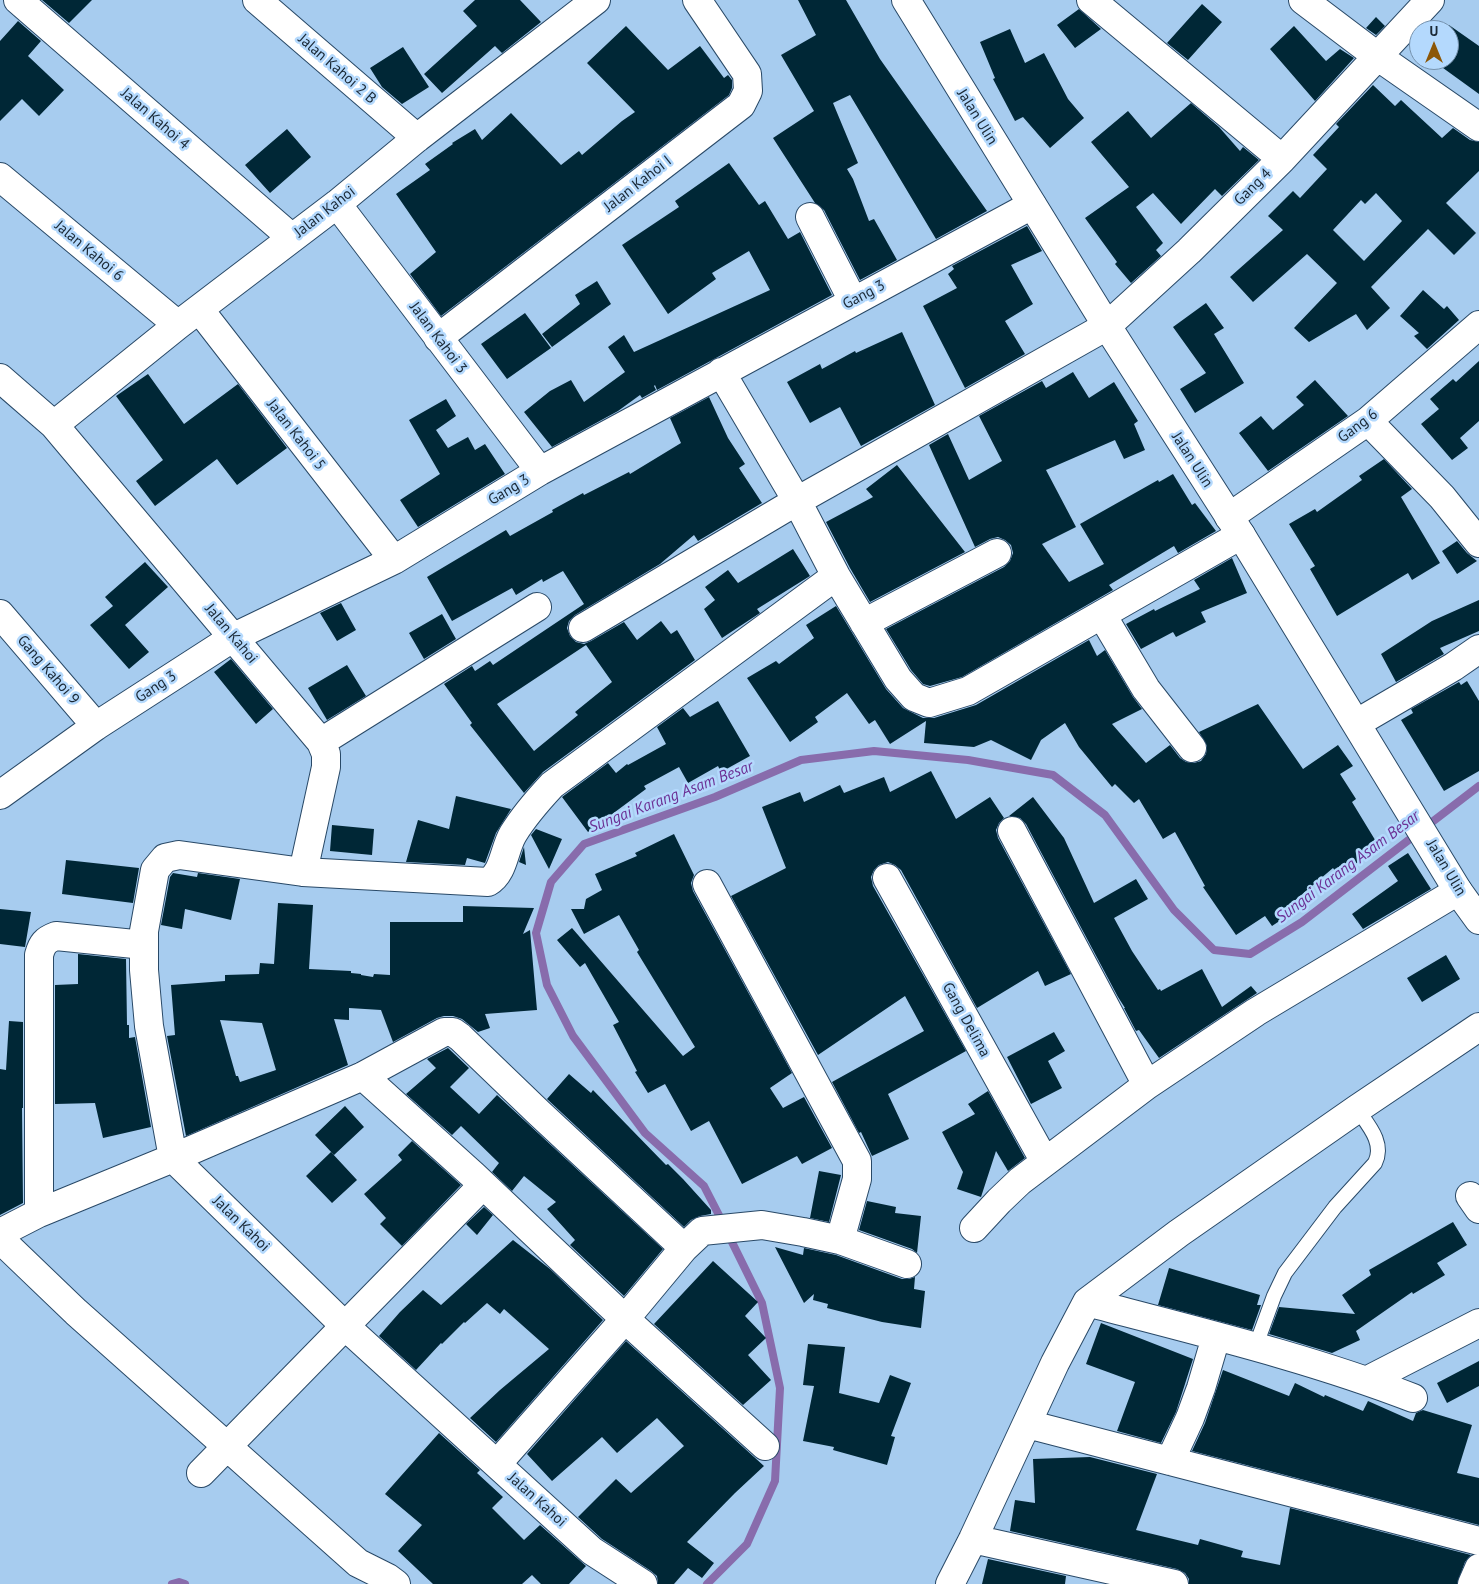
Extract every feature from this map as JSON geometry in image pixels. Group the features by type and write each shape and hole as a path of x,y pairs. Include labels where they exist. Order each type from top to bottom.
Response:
{"street":[{"name":"Jalan Kahoi 4","path":"18,0 292,238"},
{"name":"Jalan Kahoi 2 B","path":"257,0 417,138"},
{"name":"Jalan Kahoi","path":"54,425 188,317 336,204 417,138 596,0"},
{"name":"Jalan Kahoi I","path":"438,338 741,105 748,91 747,74 697,0"},
{"name":"Jalan Ulin","path":"906,0 1107,326 1235,526 1458,890 1479,920"},
{"path":"1091,0 1282,158"},
{"path":"1303,0 1384,48 1479,127"},
{"name":"Gang 4","path":"583,628 797,501 1107,326 1189,251 1282,158 1430,0"},
{"name":"Jalan Kahoi 6","path":"0,177 188,317"},
{"name":"Jalan Kahoi 3","path":"336,204 540,471"},
{"name":"Gang 3","path":"0,795 96,726 234,637 394,560 540,471 1032,205"},
{"path":"810,217 853,301"},
{"name":"Jalan Kahoi 5","path":"188,317 394,560"},
{"name":"Gang 6","path":"721,372 797,501 836,576 898,679 914,697 929,703 968,691 1102,615 1235,526 1368,421 1479,325"},
{"name":"Jalan Kahoi","path":"0,378 54,425 321,742 326,754 326,767 303,872"},
{"path":"1368,421 1442,497 1479,543"},
{"path":"864,622 996,553"},
{"path":"173,1158 148,1026 144,946 144,931 155,870 165,858 179,855 303,872 488,882 495,878 512,836 538,799 552,785 836,576"},
{"path":"321,742 537,607"},
{"name":"Gang Kahoi 9","path":"0,614 96,726"},
{"path":"1102,615 1146,689 1192,748"},
{"path":"1357,723 1453,667 1479,649"},
{"path":"1012,831 1147,1085"},
{"name":"Gang Delima","path":"887,878 1045,1162"},
{"path":"707,884 857,1161 856,1179 840,1240"},
{"path":"974,1228 999,1200 1020,1181 1147,1085 1256,1012 1458,890"},
{"path":"39,1213 39,955 42,947 46,939 56,936 144,946"},
{"path":"950,1584 1055,1363 1087,1302 1179,1233 1479,1027"},
{"path":"0,1233 39,1213 173,1158 363,1076 444,1032 452,1032 460,1037 546,1119 693,1240"},
{"path":"363,1076 765,1446"},
{"name":"Jalan Kahoi","path":"173,1158 345,1326 592,1551 642,1584"},
{"path":"202,1473 483,1185"},
{"path":"497,1464 693,1240 762,1225 840,1240 907,1264"},
{"path":"0,1239 76,1312 358,1563 396,1584"},
{"path":"1087,1302 1368,1380 1413,1398"},
{"path":"1368,1380 1479,1323"},
{"path":"1170,1461 1190,1418 1216,1337"},
{"path":"1027,1424 1479,1541"},
{"path":"973,1539 1174,1584"},
{"path":"1472,1584 1479,1568"}],"lane":[{"path":"1255,1348 1274,1296 1285,1273 1335,1207 1379,1155 1378,1144 1373,1132 1358,1109"}],"building":[{"path":"42,0 92,0 69,23"},
{"path":"475,0 520,0 541,22 502,53 495,46 442,93 424,74 477,26 463,11"},
{"path":"798,0 846,0 880,59 987,211 936,239 850,95 833,103 858,163 847,169 853,179 869,221 874,219 897,260 860,280 824,210 815,203 773,138 814,111 781,55 816,35"},
{"path":"1202,4 1222,22 1188,60 1167,43"},
{"path":"1079,9 1101,29 1075,48 1057,25"},
{"path":"1376,17 1385,26 1376,35 1366,28"},
{"path":"18,21 41,41 28,56 64,90 39,116 22,99 0,121 0,41"},
{"path":"626,26 668,70 700,46 724,78 728,75 732,80 732,88 729,95 441,316 410,274 436,252 396,194 430,170 425,164 452,143 475,129 482,140 511,113 561,165 579,151 582,155 635,112 587,63"},
{"path":"1294,26 1326,61 1340,49 1354,58 1315,101 1270,49"},
{"path":"1010,29 1025,63 1044,53 1068,99 1084,118 1050,148 1023,117 1015,121 993,79 995,78 980,42"},
{"path":"1459,32 1479,46 1479,94 1446,70 1459,70"},
{"path":"403,47 429,87 402,104 382,87 370,68"},
{"path":"1373,85 1395,106 1401,100 1442,138 1453,128 1470,140 1479,142 1479,171 1446,203 1476,233 1454,255 1428,229 1371,287 1390,308 1367,330 1356,314 1309,342 1294,328 1337,283 1307,254 1253,302 1230,277 1283,230 1268,216 1293,191 1300,198 1327,169 1313,155 1339,127 1336,124","holes":["1376,193 1402,221 1364,261 1333,230 1361,200 1365,204"]},
{"path":"1191,103 1219,127 1240,151 1243,147 1259,160 1222,196 1215,189 1181,224 1153,193 1136,207 1163,243 1156,250 1161,256 1131,283 1115,264 1117,262 1085,218 1129,187 1091,142 1128,111 1151,138"},
{"path":"287,129 311,157 270,193 245,165"},
{"path":"729,163 759,205 765,201 788,239 800,232 832,295 657,390 655,385 656,390 642,398 640,395 618,411 552,447 524,412 550,391 571,380 584,402 625,372 608,347 624,335 634,352 770,290 749,251 712,273 716,279 668,314 622,245 679,207 675,201"},
{"path":"1027,226 1042,251 1011,265 1033,304 1005,321 1025,354 965,388 923,306 957,288 948,274 954,269 952,266"},
{"path":"597,281 611,304 552,347 542,334 580,304 575,295"},
{"path":"1423,290 1444,309 1447,306 1459,320 1427,349 1414,336 1419,333 1400,316"},
{"path":"1206,303 1224,328 1214,334 1244,383 1195,413 1180,389 1206,373 1173,327"},
{"path":"525,313 551,348 507,379 481,344"},
{"path":"902,332 935,405 861,446 840,407 810,423 787,382 820,364 822,369 855,351 856,353"},
{"path":"1479,361 1479,421 1460,438 1468,448 1452,460 1421,424 1439,409 1430,399 1453,379 1456,382"},
{"path":"1073,372 1089,398 1114,382 1138,421 1134,424 1145,450 1124,459 1115,440 1046,470 1076,527 1042,544 1069,582 1104,564 1080,524 1158,480 1159,482 1173,474 1192,505 1195,503 1216,531 1178,553 1174,546 1109,585 1113,590 962,677 930,686 923,684 911,670 886,629 1004,567 1010,561 1013,553 1011,545 998,537 975,547 929,445 948,434 969,480 1002,461 979,416 1042,381 1046,388"},
{"path":"148,374 184,424 238,384 287,448 237,485 217,459 155,506 136,481 163,460 116,396"},
{"path":"1315,380 1348,416 1268,471 1239,433 1261,416 1273,430 1304,405 1296,397"},
{"path":"709,397 728,438 745,464 739,468 762,503 698,541 694,535 660,564 575,615 569,621 567,628 570,636 576,642 584,644 624,622 637,640 661,621 671,634 677,630 695,660 543,772 524,793 470,725 472,723 444,684 472,666 475,671 490,661 493,665 584,604 563,571 543,582 542,579 516,595 512,588 452,621 427,577 506,530 510,536 583,493 584,495 629,472 630,474 681,443 670,418","holes":["586,645 612,682 575,712 578,715 534,751 497,704"]},
{"path":"446,399 456,416 436,430 448,448 468,437 475,450 485,444 505,474 418,527 400,500 440,474 409,420"},
{"path":"1384,459 1412,489 1401,497 1440,563 1412,580 1408,573 1337,616 1310,569 1315,566 1289,524 1315,509 1317,512 1362,480 1359,476"},
{"path":"897,465 965,552 870,602 826,522 873,497 866,489"},
{"path":"1457,541 1477,561 1457,574 1442,551"},
{"path":"793,549 810,576 757,609 760,613 722,638 704,609 715,600 705,587 728,570 738,583"},
{"path":"1232,558 1247,593 1201,612 1206,622 1176,637 1173,632 1141,649 1126,624 1154,609 1155,611 1200,589 1194,580"},
{"path":"145,562 168,587 125,625 149,652 129,669 90,625 113,606 105,597"},
{"path":"1479,600 1479,631 1440,648 1444,654 1396,682 1381,654 1432,621"},
{"path":"341,603 356,630 337,641 320,613"},
{"path":"836,606 886,689 903,708 923,718 934,718 976,705 1089,640 1097,656 1105,650 1142,709 1112,724 1146,763 1170,745 1180,758 1186,762 1194,763 1201,761 1206,754 1207,746 1199,732 1258,704 1303,769 1338,745 1353,766 1340,774 1356,799 1352,802 1380,848 1338,875 1333,868 1286,908 1290,914 1272,926 1265,916 1236,935 1203,887 1205,886 1175,832 1163,839 1139,799 1134,803 1115,784 1112,787 1079,747 1065,723 1041,740 1031,760 991,740 974,747 924,743 926,721 890,744 875,720 869,724 847,693 815,717 818,722 790,742 747,678 776,661 779,664 814,638 806,625"},
{"path":"442,614 456,639 424,659 409,633"},
{"path":"231,659 273,709 256,724 214,672"},
{"path":"347,665 366,696 327,720 308,688"},
{"path":"1467,681 1479,701 1479,771 1444,791 1401,720 1413,713 1411,709 1459,682 1461,685"},
{"path":"718,701 750,756 721,772 718,766 688,783 679,767 644,786 646,789 588,832 562,797 608,763 616,773 627,764 666,744 657,727 683,708 690,717"},
{"path":"931,771 956,819 990,797 1004,818 996,830 998,838 1071,974 1045,986 1038,971 977,1008 901,870 888,862 879,865 871,877 873,886 966,1051 888,1094 909,1139 872,1156 861,1132 859,1133 832,1082 924,1031 905,996 818,1055 731,896 786,868 762,807 800,792 804,802 840,785 844,793 884,777 890,792"},
{"path":"456,796 511,809 496,833 485,863 467,858 465,865 406,862 418,820 449,829"},
{"path":"1033,797 1064,838 1094,903 1136,879 1148,899 1114,918 1132,951 1158,990 1160,989 1161,991 1202,969 1222,1007 1251,986 1257,993 1159,1058 1139,1030 1136,1031 1026,824 1020,818 1009,816"},
{"path":"332,825 374,829 372,855 330,851"},
{"path":"536,829 562,839 549,869 531,835"},
{"path":"674,834 694,875 691,883 693,891 792,1073 770,1088 783,1108 804,1097 832,1148 802,1164 797,1156 742,1184 709,1121 691,1131 665,1084 648,1093 635,1072 637,1071 613,1025 619,1022 585,963 580,967 557,940 572,928 683,1056 695,1047 637,952 639,950 619,915 584,934 571,909 584,909 586,899 602,890 595,874 637,856 635,853"},
{"path":"524,847 526,865 519,862"},
{"path":"1408,853 1431,889 1363,929 1352,914 1398,881 1388,866"},
{"path":"66,860 139,868 133,903 62,894"},
{"path":"173,873 197,877 198,873 240,879 231,920 185,909 182,929 161,925 170,877"},
{"path":"278,903 313,905 309,969 351,971 351,973 373,977 374,974 390,975 390,922 463,922 463,906 534,908 523,934 530,930 537,1010 485,1014 490,1028 478,1032 462,1019 444,1016 393,1042 381,1010 349,1008 349,1020 334,1019 348,1065 186,1136 167,1036 175,1035 171,985 225,981 225,975 259,974 260,963 274,964","holes":["220,1020 262,1023 276,1070 240,1082 238,1076 236,1076"]},
{"path":"0,909 31,912 25,947 0,944"},
{"path":"78,954 126,959 127,1025 129,1025 129,1038 135,1037 151,1127 103,1138 95,1103 55,1104 55,985 78,984"},
{"path":"1446,955 1460,979 1422,1002 1407,978"},
{"path":"9,1021 23,1022 23,1203 0,1215 0,1069 6,1070"},
{"path":"1054,1032 1065,1051 1048,1061 1062,1088 1031,1104 1007,1057"},
{"path":"448,1048 469,1068 450,1087 479,1114 497,1095 663,1249 624,1296 570,1245 575,1240 547,1209 556,1202 524,1176 512,1191 492,1172 499,1163 461,1126 452,1135 406,1094 436,1068 427,1059"},
{"path":"569,1074 591,1093 593,1090 666,1165 668,1164 683,1179 711,1210 711,1214 691,1220 684,1227 547,1099"},
{"path":"988,1091 1025,1158 1008,1171 996,1151 981,1197 957,1189 963,1172 942,1132 975,1114 968,1104"},
{"path":"345,1106 364,1127 334,1155 315,1135"},
{"path":"412,1141 461,1185 402,1246 380,1224 386,1218 364,1194 402,1160 398,1155"},
{"path":"331,1152 357,1180 332,1203 306,1176"},
{"path":"819,1171 841,1175 829,1222 810,1218"},
{"path":"867,1201 896,1207 895,1213 921,1216 917,1253 912,1249 859,1230"},
{"path":"484,1207 493,1215 477,1235 466,1224"},
{"path":"1453,1222 1467,1245 1437,1263 1445,1275 1413,1294 1412,1292 1356,1331 1360,1340 1332,1353 1269,1334 1279,1307 1355,1314 1342,1295 1371,1275 1369,1270"},
{"path":"513,1240 550,1269 603,1320 496,1442 470,1418 549,1349 504,1309 500,1314 487,1303 441,1343 416,1370 379,1336 423,1290 441,1305"},
{"path":"775,1247 803,1255 804,1248 836,1255 902,1279 915,1277 914,1289 925,1291 921,1328 882,1322 827,1308 828,1304 813,1300 814,1294 804,1303"},
{"path":"713,1261 758,1302 745,1316 766,1338 748,1355 771,1380 743,1405 654,1324"},
{"path":"1169,1268 1260,1295 1257,1305 1261,1305 1252,1330 1158,1305"},
{"path":"1101,1323 1193,1359 1176,1412 1161,1443 1117,1431 1135,1382 1086,1364"},
{"path":"626,1341 764,1466 687,1542 714,1563 702,1578 688,1568 674,1584 658,1584 657,1576 602,1539 578,1517 616,1479 631,1493 684,1446 657,1418 617,1453 602,1437 552,1481 527,1454"},
{"path":"808,1344 845,1347 839,1393 879,1403 890,1375 911,1383 891,1436 895,1437 887,1465 833,1450 834,1447 803,1441 814,1386 803,1385"},
{"path":"1479,1361 1479,1386 1447,1403 1437,1383"},
{"path":"1223,1370 1289,1396 1295,1383 1324,1397 1325,1395 1363,1411 1368,1401 1413,1421 1416,1413 1423,1410 1472,1425 1457,1473 1479,1478 1479,1525 1192,1451 1205,1423"},
{"path":"439,1433 480,1470 477,1473 503,1497 492,1508 524,1540 540,1525 586,1566 569,1584 541,1584 532,1575 522,1584 433,1584 398,1551 422,1525 385,1494"},
{"path":"1090,1457 1157,1474 1136,1530 1198,1545 1200,1539 1243,1551 1241,1557 1280,1565 1290,1508 1471,1555 1465,1562 1457,1584 1189,1584 1189,1579 1185,1573 1177,1569 1010,1531 1015,1500 1035,1503 1033,1459"},
{"path":"988,1559 1066,1576 1065,1584 982,1584"}],"waterway":[{"name":"Sungai Karang Asam Besar","path":"723,1223 704,1186 645,1133 573,1036 547,985 536,933 551,882 584,844 715,797 801,760 874,751 968,760 1053,775 1105,815 1174,910 1214,950 1250,954 1302,922 1479,786"},
{"name":"Sungai Karang Asam Besar","path":"707,1584 747,1544 775,1481 780,1388 762,1303 728,1234"},
{"name":"Sungai Karang Asam Besar","path":"172,1584 179,1582 185,1584"}]}
